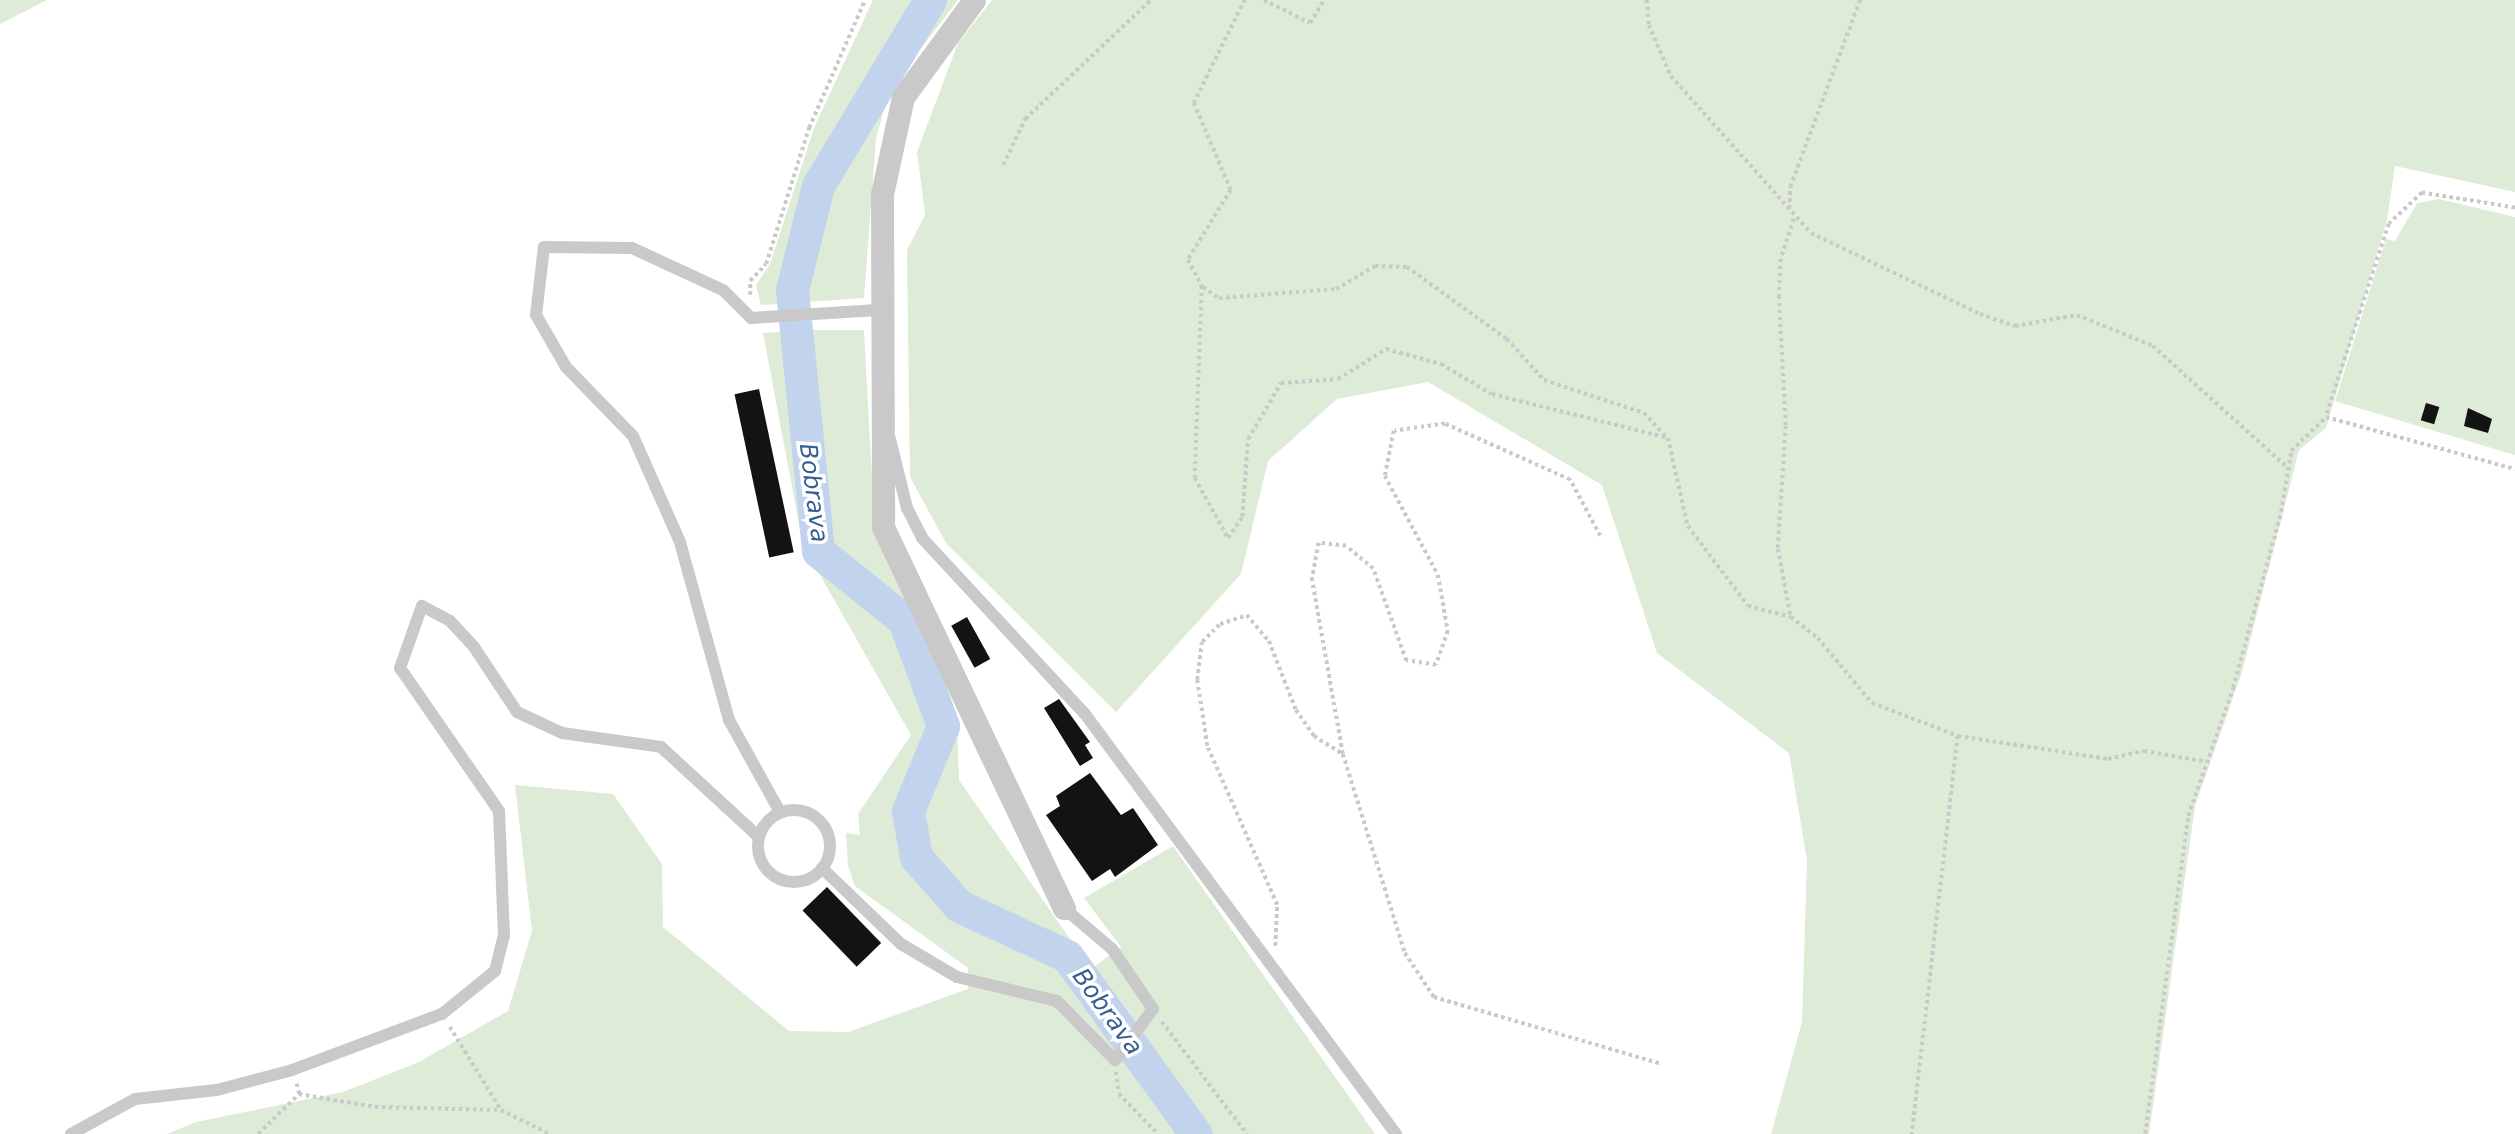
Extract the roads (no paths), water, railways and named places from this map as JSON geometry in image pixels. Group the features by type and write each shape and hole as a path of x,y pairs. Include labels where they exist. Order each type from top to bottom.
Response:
{"street":[{"path":"974,0 952,25 903,97 882,194 878,310 883,527 1064,908"}],"lane":[{"path":"780,812 729,720 680,542 633,436 566,367 537,315 544,247 632,248 723,290 751,318 878,310"},
{"path":"880,405 907,508 922,538 1085,714 1396,1134"},
{"path":"71,1134 135,1099 217,1090 292,1070 442,1014 495,971 504,936 499,811 400,668 422,606 450,621 474,647 517,712 562,733 661,747 759,837 762,862 780,879 802,881 822,868 830,847 822,823 804,811 780,812 759,837"},
{"path":"822,868 901,944 957,977 1057,1001 1117,1057 1150,1013 1112,949 1064,908"}],"waterway":[{"name":"Bobrava","path":"930,0 818,186 792,290 818,551 904,620 943,726 908,811 916,857 959,906 1067,956 1196,1134"}]}
